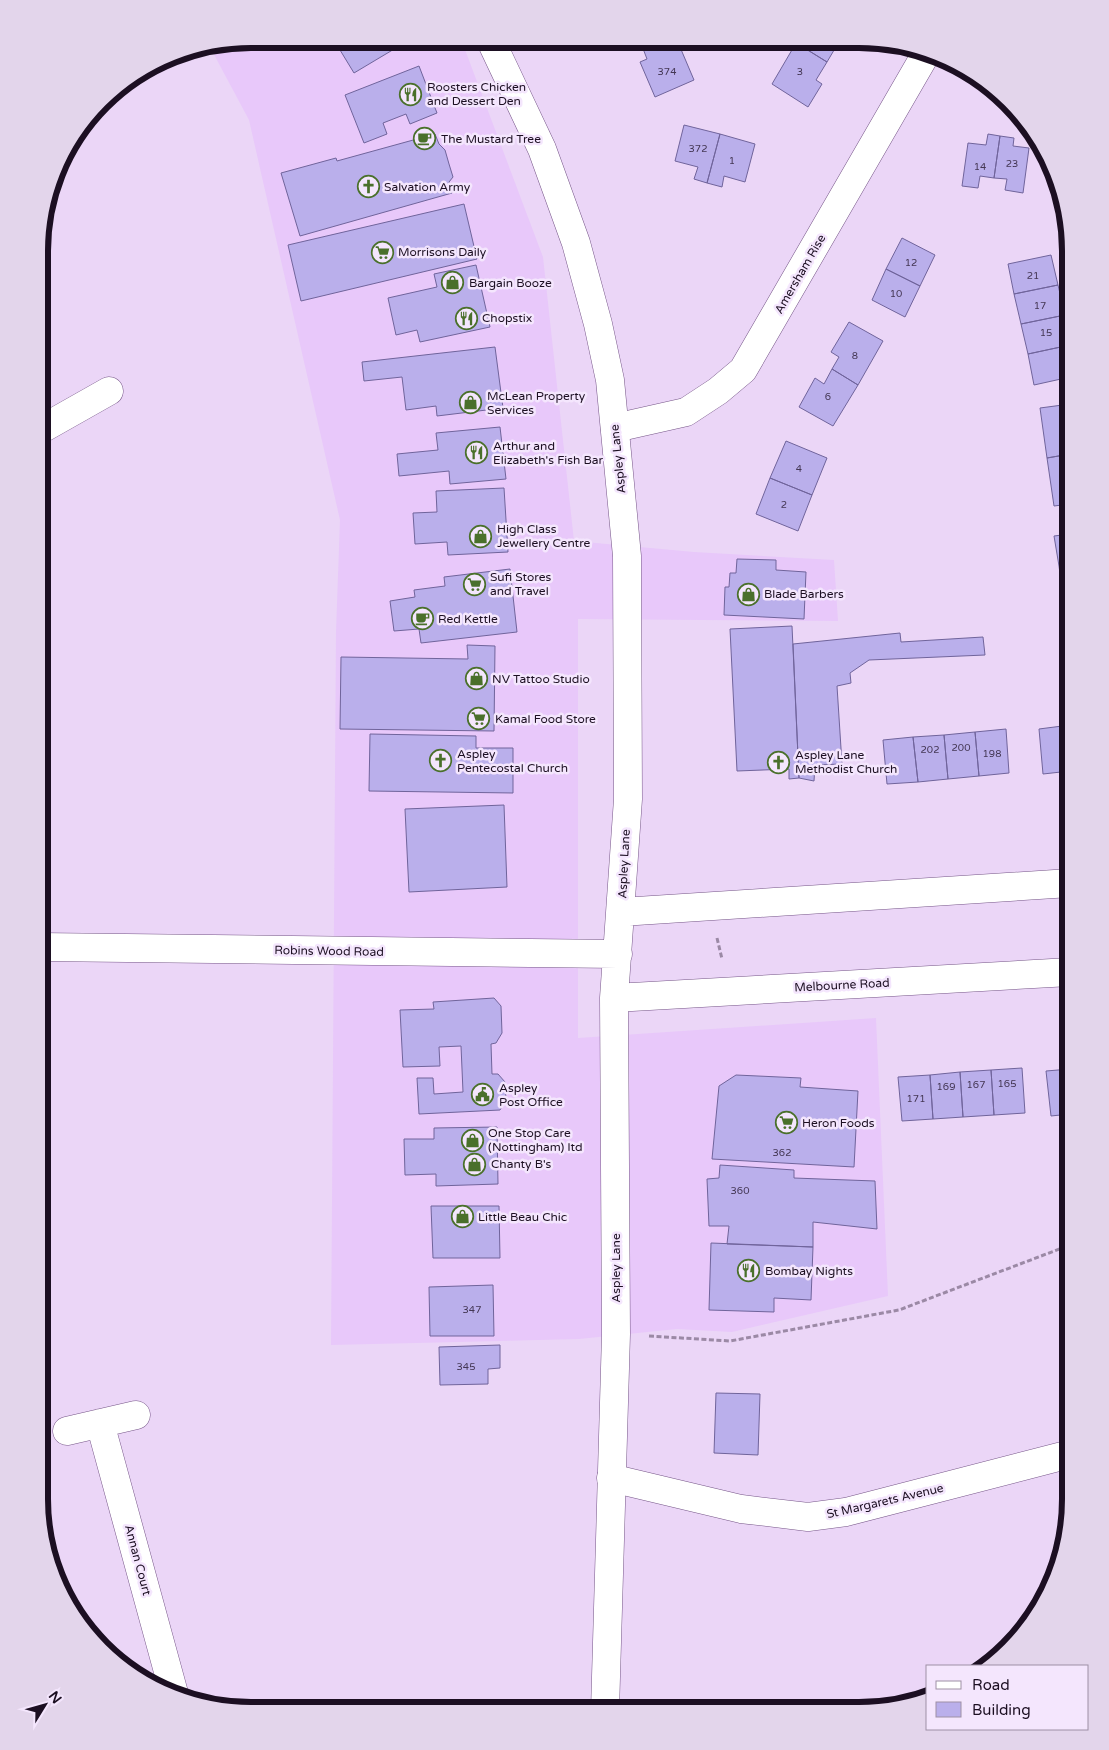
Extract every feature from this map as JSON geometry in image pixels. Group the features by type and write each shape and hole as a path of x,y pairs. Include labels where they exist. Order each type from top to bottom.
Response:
{"street":[{"name":"Aspley Lane","path":"494,48 542,149 576,243 598,324 610,380 627,576 628,798 614,998 616,1334 605,1702"},
{"name":"Amersham Rise","path":"615,428 686,412 718,391 743,370 924,58"},
{"path":"48,425 109,391"},
{"path":"621,912 1062,884"},
{"name":"Robins Wood Road","path":"48,947 618,954"},
{"name":"Melbourne Road","path":"614,998 1062,972"},
{"path":"67,1431 136,1415"},
{"name":"Annan Court","path":"100,1423 172,1687"},
{"name":"St Margarets Avenue","path":"611,1478 741,1509 808,1517 846,1512 1062,1456"}],"path":[{"path":"709,907 730,991"},
{"path":"616,1334 730,1341 900,1310 1062,1248"}],"shaded area":[{"path":"237,48 464,48 543,257 574,541 694,552 834,560 838,621 578,619 578,1038 876,1018 888,1296 732,1332 677,1329 579,1339 331,1345 336,631 340,520 249,120 212,51"}],"building":[{"path":"343,48 396,48 354,73 340,50"},
{"path":"643,48 680,48 694,80 655,97 640,62 647,59"},
{"path":"793,48 804,48 827,62 816,80 822,84 808,107 772,84"},
{"path":"805,48 835,48 827,62"},
{"path":"419,66 437,113 410,124 406,114 383,123 387,134 364,143 345,95"},
{"path":"684,125 720,134 707,183 694,179 698,167 675,161"},
{"name":"Salvation Army","path":"435,134 439,144 445,150 453,177 449,182 452,193 300,236 281,173 336,158 337,161"},
{"path":"720,134 755,144 745,182 724,176 722,187 707,183"},
{"path":"988,134 1000,136 994,178 980,176 978,188 962,186 968,143 986,145"},
{"path":"1000,136 1014,138 1013,146 1029,148 1023,193 1005,190 1007,179 994,178"},
{"name":"Morrisons Daily","path":"464,204 477,259 301,301 288,245"},
{"path":"902,238 935,255 920,286 886,269"},
{"path":"1051,255 1058,285 1014,294 1008,264"},
{"path":"476,265 490,327 420,342 417,330 396,335 388,298 437,287 434,274"},
{"path":"886,269 920,286 905,317 872,300"},
{"path":"1058,285 1062,302 1062,316 1021,324 1014,294"},
{"path":"1062,316 1062,347 1028,354 1021,324"},
{"path":"849,322 883,341 858,385 832,369 839,357 831,352"},
{"path":"495,347 503,408 437,416 436,406 406,410 402,377 364,381 362,362"},
{"path":"1062,347 1062,379 1034,385 1028,354"},
{"path":"832,369 858,385 833,426 799,407 815,378 824,384"},
{"path":"1062,405 1062,455 1047,458 1040,408"},
{"path":"500,427 506,479 450,484 449,471 399,476 397,454 438,450 436,433"},
{"path":"786,441 827,458 812,495 770,478"},
{"path":"1062,455 1062,505 1054,506 1047,458"},
{"path":"770,478 812,495 798,531 756,514"},
{"path":"504,488 508,552 448,555 447,542 415,544 413,513 437,512 436,491"},
{"path":"1062,535 1062,566 1059,566 1054,536"},
{"path":"737,559 776,560 776,570 806,572 804,619 724,615 725,587 729,587 730,573 736,573"},
{"path":"1059,566 1062,566 1062,589"},
{"path":"510,569 517,632 421,643 419,629 394,631 390,601 415,597 414,590 445,586 444,577"},
{"path":"792,626 799,778 789,779 789,769 737,771 730,629"},
{"path":"900,633 901,642 983,637 985,655 869,660 850,673 851,683 837,686 842,764 815,765 814,781 799,778 793,644"},
{"path":"467,645 495,646 494,731 340,729 341,657 468,659"},
{"path":"1062,726 1062,772 1043,774 1039,729"},
{"path":"1006,729 1009,773 979,776 975,732"},
{"path":"975,732 979,776 948,779 944,735"},
{"name":"Aspley Pentecostal Church","path":"370,734 476,736 476,748 513,748 513,793 369,791"},
{"path":"944,735 948,779 918,782 913,737"},
{"path":"913,737 918,782 887,784 883,740"},
{"path":"504,805 507,887 409,892 405,809"},
{"path":"494,998 501,1006 502,1033 496,1043 491,1044 492,1074 498,1074 505,1082 506,1100 500,1110 419,1114 417,1078 433,1078 434,1094 463,1092 461,1046 439,1047 440,1066 403,1067 400,1010 434,1009 433,1002"},
{"path":"1022,1068 1025,1113 994,1115 991,1070"},
{"path":"991,1070 994,1115 963,1117 960,1072"},
{"path":"1062,1070 1062,1115 1051,1116 1046,1071"},
{"path":"960,1072 963,1117 933,1119 930,1075"},
{"name":"Heron Foods","path":"736,1075 801,1078 800,1087 858,1091 854,1167 712,1159 719,1086"},
{"path":"930,1075 933,1119 902,1121 898,1077"},
{"path":"497,1127 498,1184 436,1186 436,1174 405,1175 404,1139 434,1139 434,1128"},
{"path":"720,1165 794,1170 794,1178 875,1181 877,1229 813,1222 813,1247 727,1244 729,1226 709,1226 707,1179 719,1178"},
{"path":"431,1206 499,1206 500,1258 433,1258"},
{"path":"711,1243 813,1247 811,1300 774,1298 774,1312 709,1310"},
{"path":"493,1285 494,1336 430,1336 429,1287"},
{"path":"500,1345 500,1368 488,1369 488,1384 440,1385 439,1347"},
{"path":"716,1393 760,1394 758,1455 714,1453"}],"place":[{"name":"Roosters Chicken and Dessert Den","path":"411,94"},
{"name":"The Mustard Tree","path":"425,139"},
{"name":"Salvation Army","path":"368,187"},
{"name":"Morrisons Daily","path":"382,252"},
{"name":"Bargain Booze","path":"453,283"},
{"name":"Chopstix","path":"466,318"},
{"name":"McLean Property Services","path":"471,403"},
{"name":"Arthur and Elizabeth's Fish Bar","path":"477,453"},
{"name":"High Class Jewellery Centre","path":"481,536"},
{"name":"Sufi Stores and Travel","path":"474,584"},
{"name":"Blade Barbers","path":"748,594"},
{"name":"Red Kettle","path":"422,619"},
{"name":"NV Tattoo Studio","path":"476,679"},
{"name":"Kamal Food Store","path":"479,719"},
{"name":"Aspley Pentecostal Church","path":"441,761"},
{"name":"Aspley Lane Methodist Church","path":"779,762"},
{"name":"Aspley Post Office","path":"483,1095"},
{"name":"Heron Foods","path":"786,1123"},
{"name":"One Stop Care (Nottingham) ltd","path":"472,1140"},
{"name":"Chanty B's","path":"475,1164"},
{"name":"Little Beau Chic","path":"462,1217"},
{"name":"Bombay Nights","path":"749,1271"}]}
